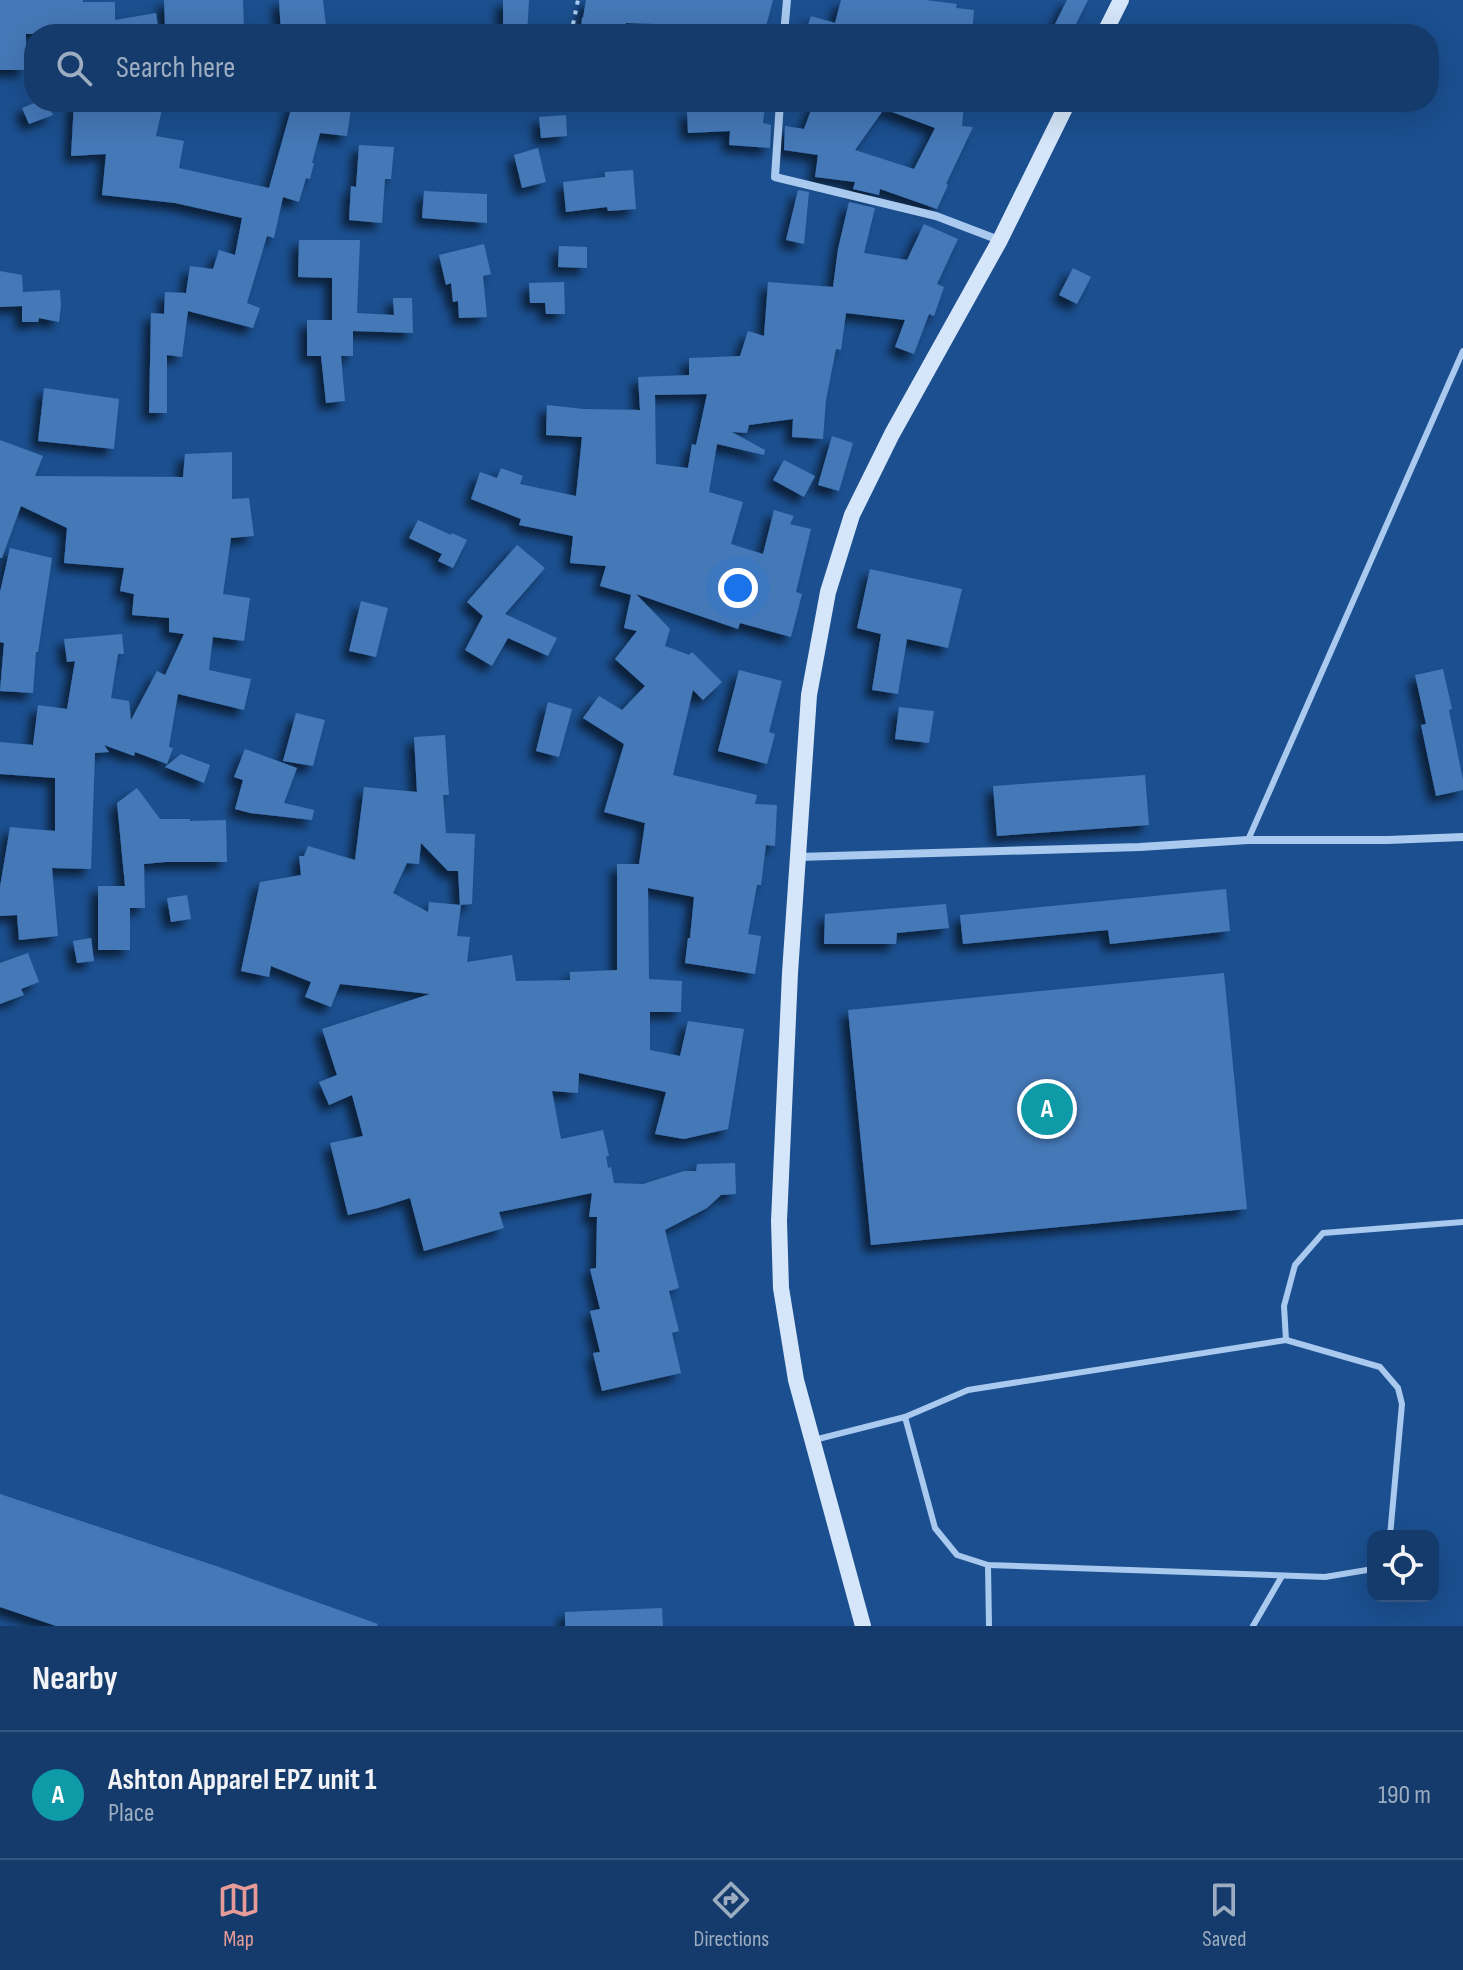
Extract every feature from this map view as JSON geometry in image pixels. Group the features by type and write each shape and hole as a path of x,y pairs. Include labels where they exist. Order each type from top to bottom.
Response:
{"main road":[{"path":"1109,24 1121,0"},
{"path":"863,1626 791,1356 781,1288 779,1221 797,857 809,695 828,592 852,515 892,434 1000,240 1063,112"}],"street":[{"path":"785,24 787,0"},
{"path":"779,112 775,177 936,216 1000,240"},
{"path":"797,857 1140,847 1248,840 1463,837"}],"lane":[{"path":"1248,840 1463,351"},
{"path":"1286,1340 1284,1306 1295,1265 1323,1233 1463,1222"},
{"path":"812,1440 905,1417 968,1390 1286,1340 1380,1367 1398,1388 1402,1404 1391,1530"},
{"path":"905,1417 935,1528 957,1555 988,1565 1282,1576 1325,1577 1367,1570"},
{"path":"988,1565 989,1626"},
{"path":"1253,1626 1282,1576"}],"path":[{"path":"573,24 578,0"}],"building":[{"path":"0,0 115,2 115,20 156,13 158,24 24,24 24,70 0,70"},
{"path":"164,0 243,0 244,24 165,24"},
{"path":"279,0 323,0 326,24 280,24"},
{"path":"503,0 529,0 528,24 503,24"},
{"path":"586,0 773,0 767,24 582,24"},
{"path":"841,0 926,0 957,4 956,8 974,10 973,24 808,24 811,16 835,23"},
{"path":"1067,0 1088,0 1076,24 1055,24"},
{"path":"22,108 24,112 52,112 53,115 29,124"},
{"path":"73,112 161,112 156,136 184,141 179,168 269,188 290,112 351,112 347,136 320,133 310,179 306,178 299,202 283,197 274,238 267,236 247,303 260,308 253,328 188,311 182,357 167,355 167,413 149,413 151,313 164,314 165,292 186,293 190,266 213,269 219,250 235,255 242,218 175,203 102,195 106,154 71,156"},
{"path":"687,112 764,112 763,123 771,125 770,148 729,145 730,131 688,133"},
{"path":"810,112 882,112 855,150 914,169 935,128 892,112 963,112 962,126 973,127 937,209 880,189 879,195 853,189 855,182 815,177 818,155 784,150 785,126 804,129"},
{"path":"566,115 567,136 541,138 539,117"},
{"path":"359,145 394,147 391,179 385,179 382,223 349,220 351,186 356,187"},
{"path":"538,148 546,182 522,188 514,155"},
{"path":"633,170 636,209 608,211 607,207 566,212 563,182 605,177 605,172"},
{"path":"798,190 809,192 804,244 786,240"},
{"path":"424,191 487,194 487,223 422,218"},
{"path":"849,202 875,208 864,253 907,260 924,224 958,239 937,284 944,287 934,316 929,314 914,354 895,347 905,320 846,313 841,350 836,349 826,400 823,439 792,437 793,419 749,425 747,433 732,432 765,450 764,455 717,444 709,492 743,502 731,544 763,554 774,510 794,516 790,524 811,529 796,592 802,594 791,637 740,623 738,629 636,594 670,629 665,646 689,655 692,652 722,682 703,700 693,690 673,775 757,795 755,804 777,805 775,846 766,845 761,885 757,885 748,934 761,936 755,974 685,963 694,897 648,888 649,979 682,981 681,1012 650,1012 650,1050 680,1056 688,1021 744,1029 728,1129 684,1139 655,1134 666,1092 579,1073 578,1093 552,1091 561,1139 603,1130 609,1156 606,1156 608,1168 611,1167 614,1183 643,1184 684,1171 696,1171 697,1164 735,1163 736,1194 721,1195 707,1208 665,1230 679,1288 669,1291 679,1331 672,1333 681,1373 602,1391 593,1353 600,1352 590,1311 600,1309 590,1269 596,1268 597,1217 589,1217 592,1193 499,1212 504,1228 424,1251 410,1198 348,1215 330,1143 363,1136 352,1095 329,1105 319,1082 337,1075 322,1029 430,994 340,984 331,1007 305,997 311,982 271,966 269,977 241,971 260,882 301,875 299,856 304,856 308,846 355,860 364,787 417,792 414,737 445,735 449,795 443,795 446,833 475,834 472,904 461,905 457,936 470,937 467,962 512,955 516,981 570,980 570,972 617,970 617,864 639,864 645,823 604,812 624,744 583,718 599,696 622,710 645,686 615,659 637,631 624,628 631,595 600,586 606,566 570,563 573,536 519,525 521,519 471,499 480,472 497,478 501,468 523,476 520,484 576,496 582,437 546,435 547,405 640,410 638,377 689,375 689,358 740,356 748,331 764,336 768,282 833,287","holes":["707,394 696,445 692,444 688,468 656,464 655,395","421,843 448,871 458,871 460,905 429,902 428,912 393,893 407,863 419,864"]},
{"path":"299,240 360,240 357,313 394,315 393,298 412,298 413,333 353,331 353,356 341,356 345,401 326,403 321,356 307,356 307,320 332,320 332,278 298,277"},
{"path":"484,244 491,274 483,276 487,317 459,318 458,301 453,302 451,283 446,285 439,255"},
{"path":"559,246 587,247 587,268 558,267"},
{"path":"1073,268 1091,277 1077,304 1059,295"},
{"path":"0,271 22,275 23,292 60,290 59,322 39,318 38,322 22,322 22,306 0,307"},
{"path":"564,282 565,314 546,314 545,303 530,303 529,283"},
{"path":"44,388 119,399 114,449 38,441"},
{"path":"832,436 853,443 839,491 818,485"},
{"path":"0,440 43,456 35,476 183,477 185,454 232,452 232,499 249,498 254,536 231,538 223,594 250,598 244,641 213,637 209,670 251,679 244,710 178,694 169,747 173,748 167,764 104,745 109,752 95,753 91,869 52,868 58,936 19,940 17,915 0,916 0,887 10,827 55,831 55,778 0,774 0,742 33,745 38,705 67,709 75,661 67,662 64,639 122,634 124,654 118,654 111,698 129,701 131,720 157,671 165,675 184,634 169,632 169,618 132,615 134,594 120,591 124,568 64,563 67,528 21,506 0,558"},
{"path":"784,460 815,476 804,497 773,480"},
{"path":"418,520 467,540 453,568 438,561 442,554 409,538"},
{"path":"517,545 545,568 505,614 557,638 548,656 508,638 492,666 465,650 483,616 467,602"},
{"path":"10,548 52,558 36,652 33,693 0,691 4,643 0,642 0,592"},
{"path":"870,569 962,589 948,648 907,639 898,694 872,690 881,634 857,628"},
{"path":"361,601 388,608 376,657 349,651"},
{"path":"1443,669 1463,790 1436,796 1421,725 1426,724 1415,675"},
{"path":"739,670 782,681 769,732 775,734 767,764 718,751"},
{"path":"548,702 572,709 559,757 536,751"},
{"path":"899,707 934,711 929,743 895,739"},
{"path":"296,713 325,720 313,766 283,761"},
{"path":"245,749 297,768 284,803 314,810 312,820 235,809 243,780 234,777"},
{"path":"181,754 210,765 204,783 165,767"},
{"path":"1145,775 1149,825 997,836 993,786"},
{"path":"137,788 160,819 226,820 227,862 144,864 145,908 130,908 130,950 98,950 98,886 125,886 117,803"},
{"path":"1226,889 1230,931 1110,944 1108,930 963,944 960,915"},
{"path":"187,895 191,919 171,922 167,898"},
{"path":"946,904 949,928 897,933 896,944 824,944 825,914"},
{"path":"91,938 94,961 77,963 73,941"},
{"path":"28,953 39,982 21,989 24,995 0,1004 0,963"},
{"path":"1224,973 1247,1209 871,1245 848,1010"},
{"path":"0,1494 378,1624 56,1626 0,1607"},
{"path":"662,1608 663,1626 565,1626 565,1612"}],"place":[{"name":"Ashton Apparel EPZ unit 1","path":"1047,1109"}]}
